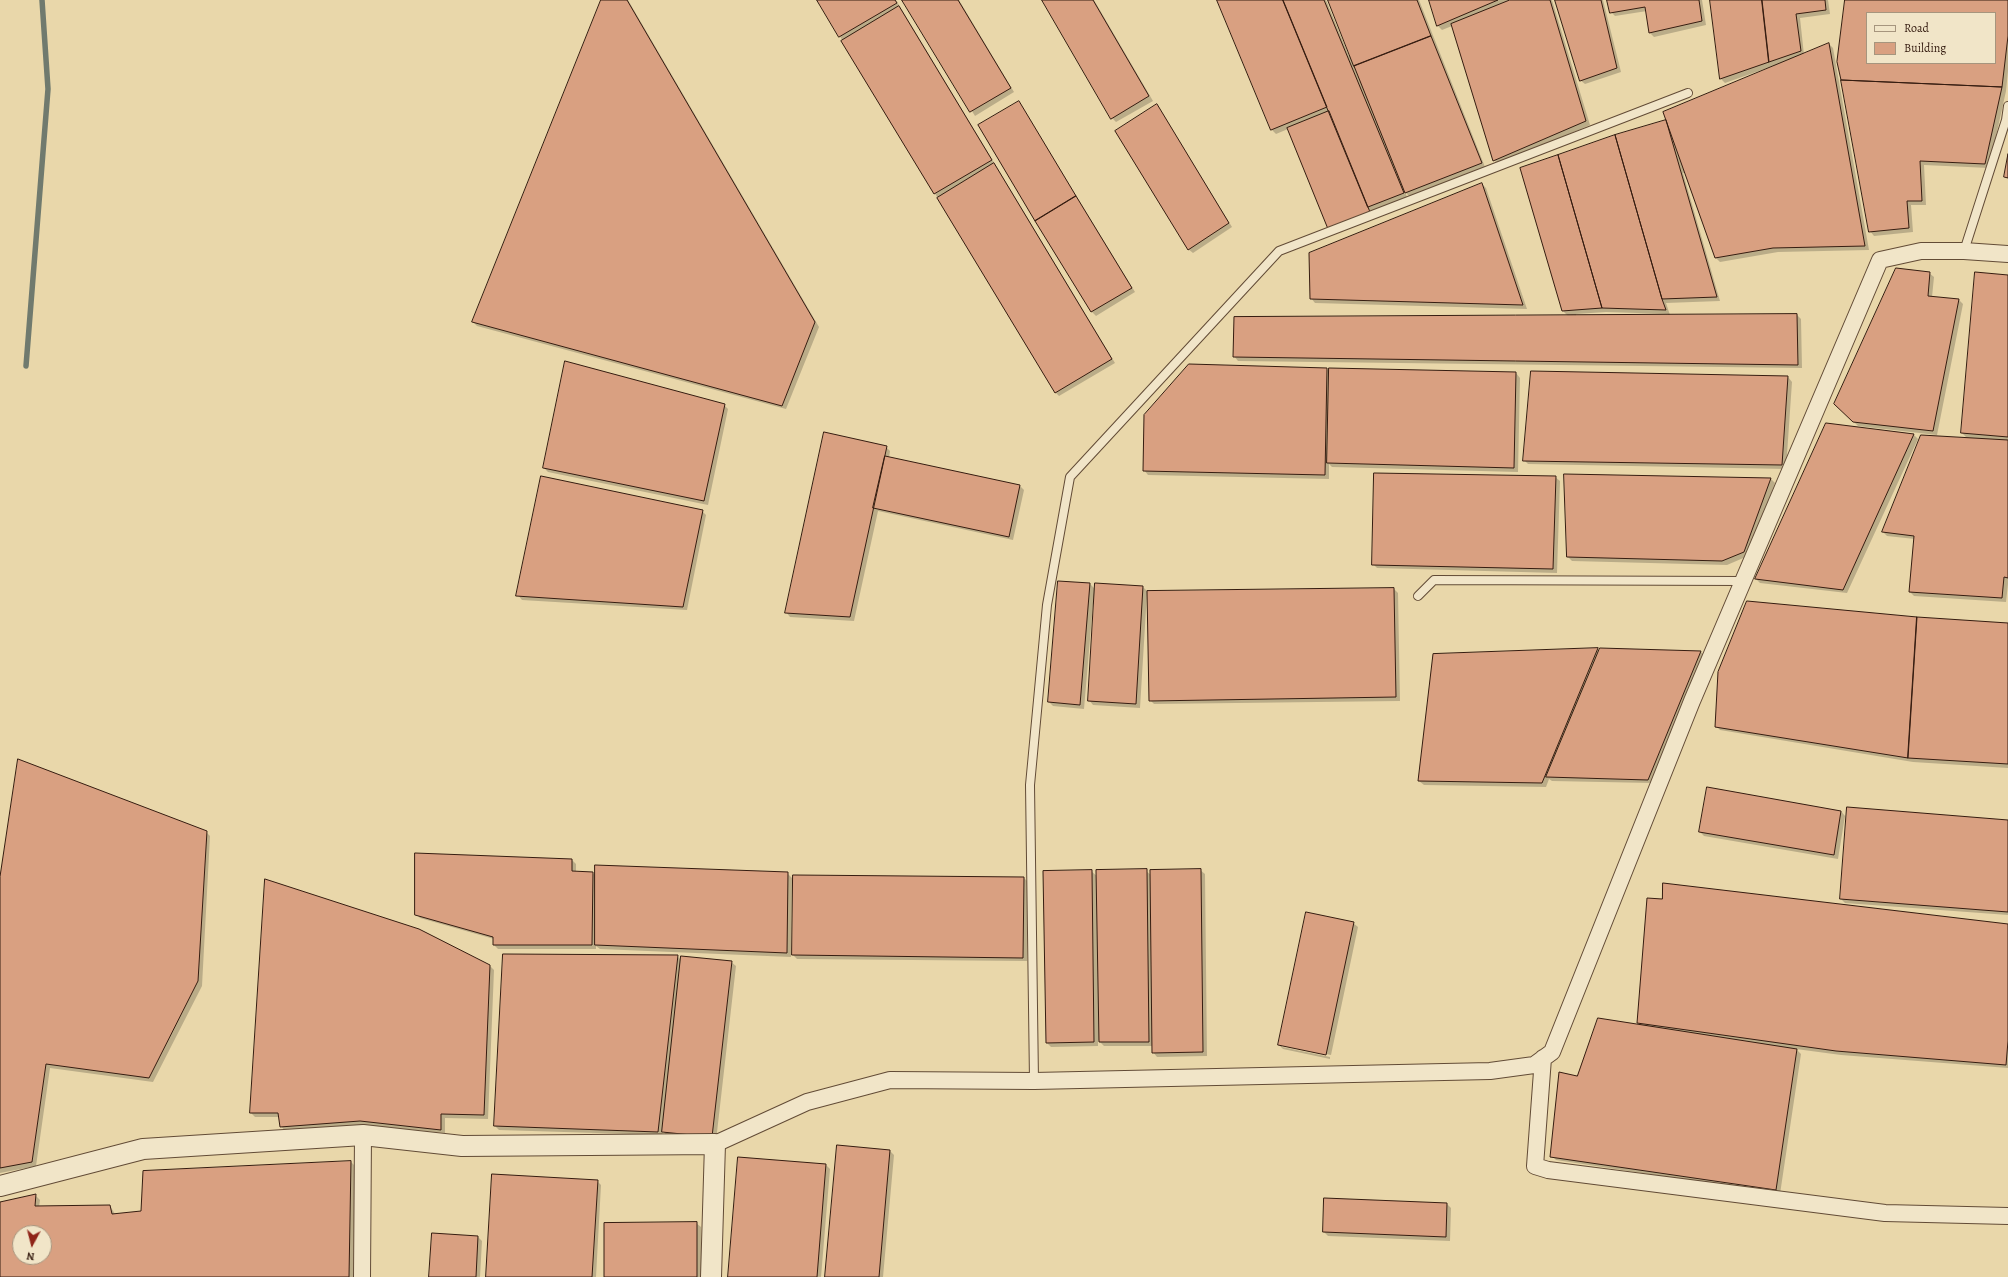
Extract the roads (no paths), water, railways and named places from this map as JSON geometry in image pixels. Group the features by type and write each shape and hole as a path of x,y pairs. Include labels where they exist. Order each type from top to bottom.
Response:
{"street":[{"path":"0,1186 143,1149 363,1135 462,1146 715,1144 807,1102 890,1080 1034,1081 1490,1071 1534,1065 1552,1052 1692,701 1880,260 1921,251 1964,251 2008,254"},
{"path":"1543,1058 1535,1166 1548,1170 1885,1213 2008,1216"},
{"path":"362,1277 363,1135"},
{"path":"711,1277 715,1144"}],"lane":[{"path":"1034,1081 1030,785 1047,605 1070,477 1279,251 1688,93"},
{"path":"1964,251 2006,120 2008,106"},
{"path":"1418,596 1434,580 1743,582"}],"waterway":[{"path":"26,366 48,89 42,0"}]}
